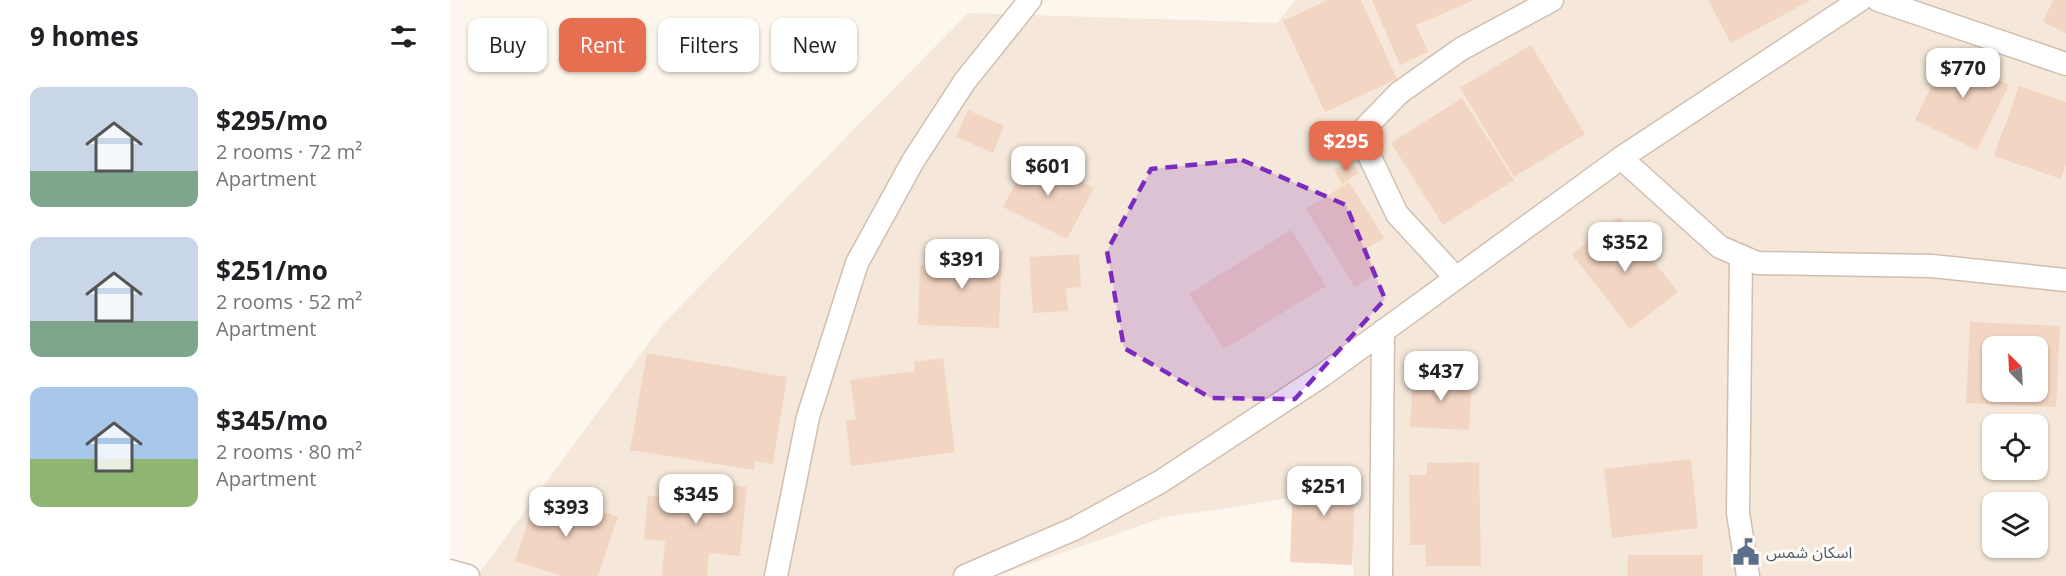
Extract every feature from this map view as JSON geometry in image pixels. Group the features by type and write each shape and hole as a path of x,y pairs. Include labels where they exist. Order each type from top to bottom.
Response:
{"street":[{"path":"776,576 807,417 857,263 913,161 966,81 1030,0"},
{"path":"1456,278 1397,214 1368,153 1365,128 1399,93 1461,49 1552,0"},
{"path":"965,576 1074,529 1160,482 1323,375 1621,158 1860,0"},
{"path":"1878,0 2066,64"},
{"path":"1621,158 1720,247 1757,263 1932,266 2066,280"},
{"path":"1741,256 1738,513 1748,576"},
{"path":"1381,576 1383,331"},
{"path":"450,571 468,576"}],"highlighted area":[{"path":"1242,160 1346,205 1385,299 1295,399 1211,398 1124,348 1107,251 1151,169"}],"shaded area":[{"path":"1295,0 2066,0 2066,576 1354,576 1347,489 1162,518 996,576 477,576 662,325 968,13 1277,23"}],"building":[{"path":"1328,0 1361,0 1397,79 1325,112 1283,21"},
{"path":"1372,0 1474,0 1416,25 1428,52 1400,65"},
{"path":"1708,0 1811,0 1731,43"},
{"path":"2053,0 2066,0 2066,33 2043,22"},
{"path":"1531,45 1585,134 1514,177 1460,88"},
{"path":"1950,48 1979,62 1982,56 1999,64 1993,77 2009,85 1977,150 1915,120"},
{"path":"2019,86 2066,102 2066,164 2061,179 1994,156"},
{"path":"1462,98 1514,180 1443,225 1391,143"},
{"path":"968,110 1004,126 993,153 956,137"},
{"path":"1030,155 1094,188 1067,239 1003,207"},
{"path":"1351,160 1359,173 1342,184 1334,170"},
{"path":"1349,182 1384,238 1364,250 1378,272 1355,287 1306,209"},
{"path":"1619,217 1678,292 1630,329 1572,254"},
{"path":"1291,230 1326,286 1224,349 1189,294"},
{"path":"940,249 1002,251 999,328 918,325 920,265 939,266"},
{"path":"1079,254 1081,287 1066,288 1068,311 1033,313 1029,257"},
{"path":"1970,322 2060,326 2056,407 1966,403"},
{"path":"647,353 787,377 773,464 755,461 754,470 630,450"},
{"path":"943,358 955,452 851,466 846,421 856,419 850,380 915,371 914,362"},
{"path":"1413,374 1472,377 1469,430 1410,427"},
{"path":"1691,459 1698,528 1612,538 1604,469"},
{"path":"1479,462 1481,566 1426,566 1425,545 1410,545 1409,475 1427,475 1427,463"},
{"path":"1307,468 1356,469 1352,565 1290,562 1293,479 1307,479"},
{"path":"672,479 747,487 740,556 709,553 707,576 662,576 665,541 644,539 648,496 670,498"},
{"path":"538,491 618,517 598,576 562,576 515,561"},
{"path":"1628,555 1703,555 1703,576 1627,576"}],"place":[{"name":"اسكان شمس","path":"1746,552"}]}
